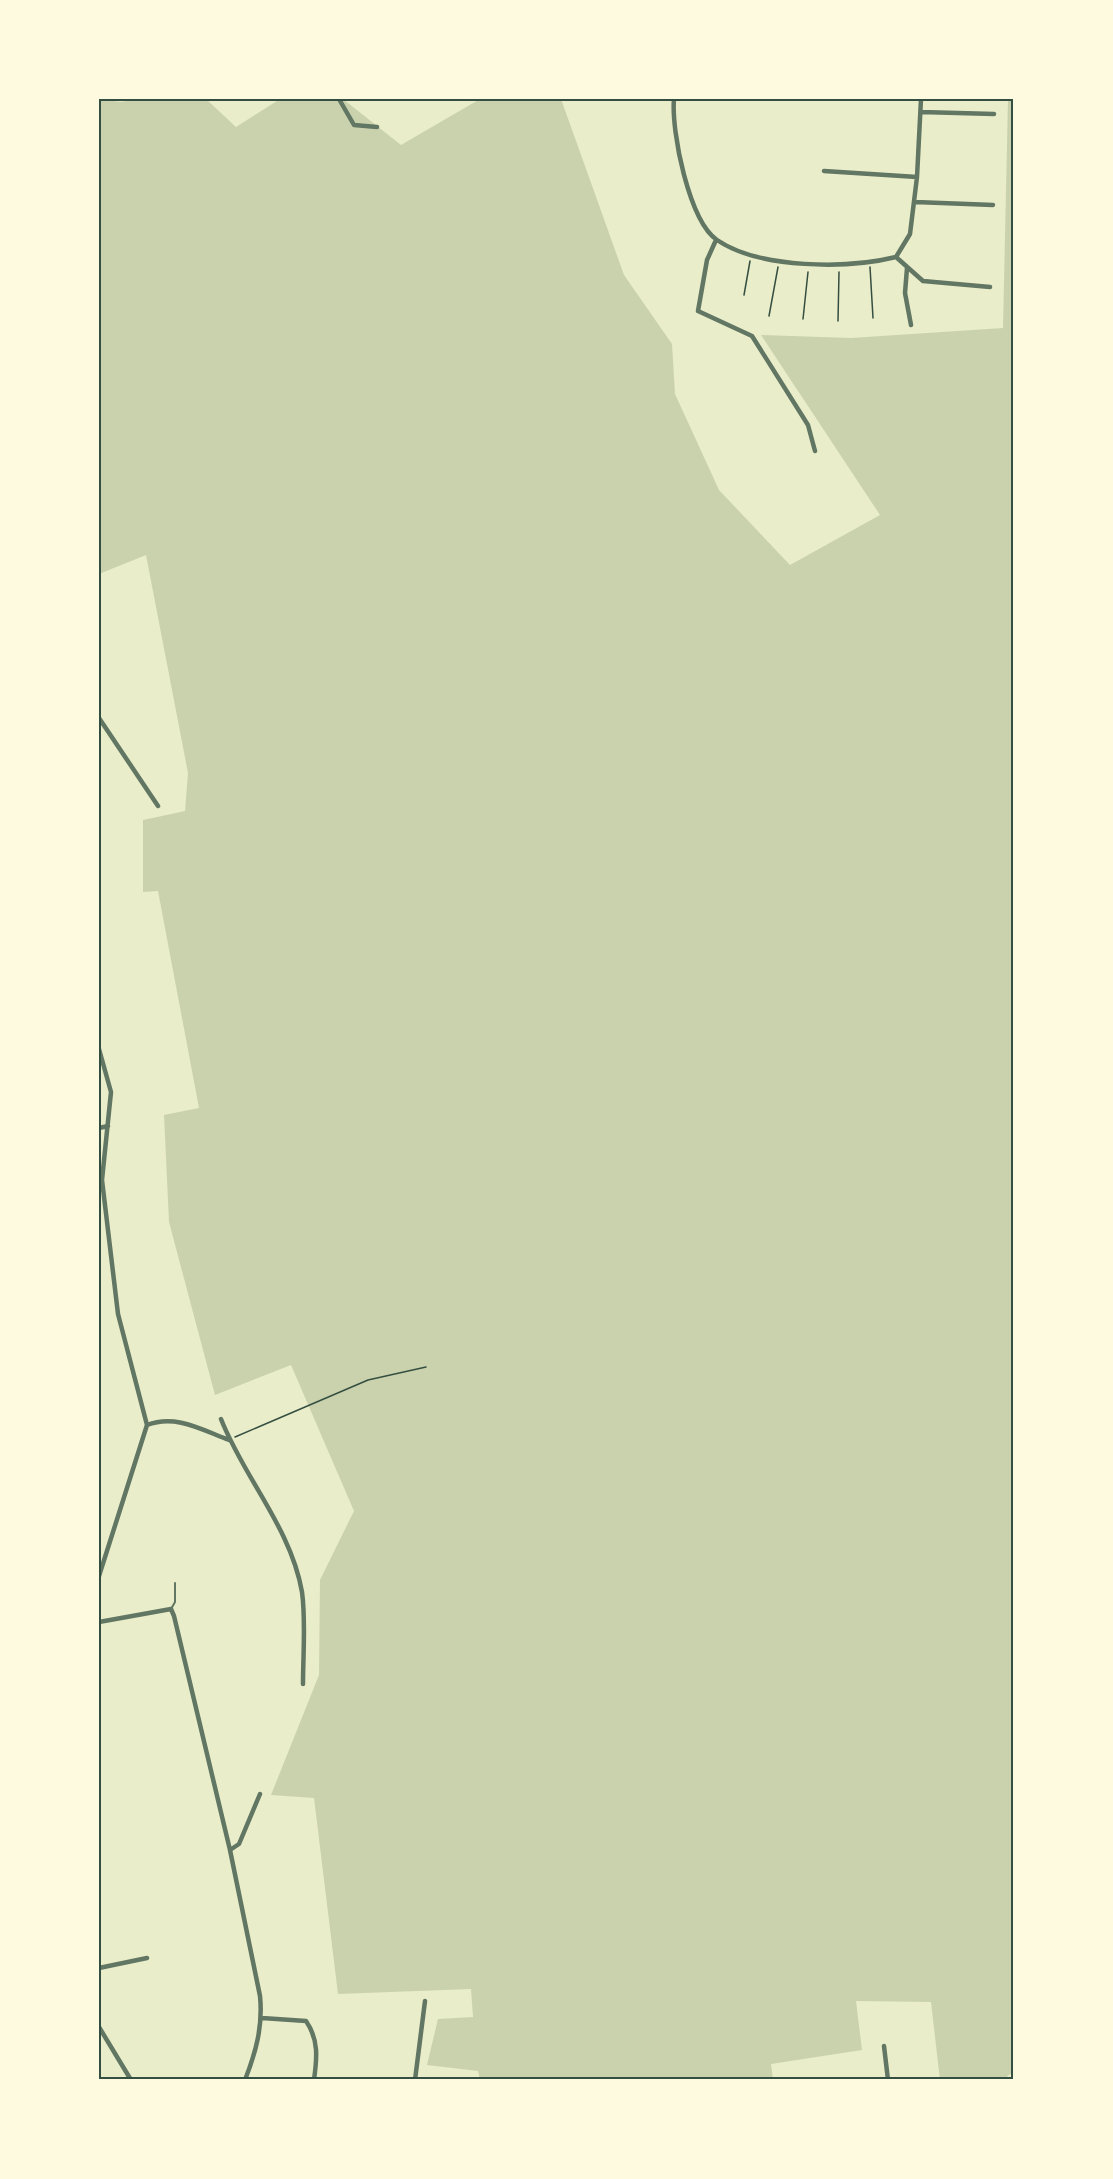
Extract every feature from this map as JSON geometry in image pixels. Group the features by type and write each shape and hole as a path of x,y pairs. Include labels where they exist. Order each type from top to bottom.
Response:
{"street":[{"path":"339,99 354,125 377,127"},
{"path":"674,99 672,121 686,183 701,218 716,240 752,254 809,265 869,264 896,257 910,234 915,202 921,99"},
{"path":"921,112 994,114"},
{"path":"824,171 917,177"},
{"path":"915,202 993,205"},
{"path":"716,240 707,260 698,310 752,336 808,425 815,452"},
{"path":"896,257 923,281 990,287"},
{"path":"907,268 905,293 911,325"},
{"path":"99,718 158,806"},
{"path":"99,1049 111,1092 102,1180 118,1314 147,1425 99,1576"},
{"path":"99,1128 108,1126"},
{"path":"220,1419 229,1440 285,1538 302,1593 303,1684"},
{"path":"147,1425 160,1420 182,1422 229,1440"},
{"path":"99,1622 171,1609 230,1850 262,2018 255,2054 245,2080"},
{"path":"230,1850 239,1844 260,1794"},
{"path":"99,1968 147,1958"},
{"path":"416,2080 425,2001"},
{"path":"262,2018 306,2021 313,2030 317,2049 314,2080"},
{"path":"99,2027 131,2080"},
{"path":"885,2046 888,2080"}],"lane":[{"path":"171,1609 175,1602 175,1583"}],"path":[{"path":"744,295 752,254"},
{"path":"769,315 779,261"},
{"path":"869,264 873,318"},
{"path":"803,319 809,265"},
{"path":"838,321 840,265"},
{"path":"229,1440 368,1380 426,1367"}],"green space":[{"path":"99,99 121,102 138,99 206,99 236,127 280,99 343,99 401,145 480,99 561,99 624,275 672,344 675,394 719,490 790,565 880,515 761,335 851,338 1003,328 1008,99 1014,99 1014,2071 1003,2080 940,2080 931,2002 856,2001 862,2050 771,2064 773,2080 480,2080 478,2071 427,2065 438,2019 473,2017 471,1989 338,1994 314,1798 271,1795 319,1675 320,1580 354,1511 291,1365 215,1395 169,1222 164,1115 199,1108 158,891 143,892 143,820 185,811 188,773 146,555 99,574"}]}
